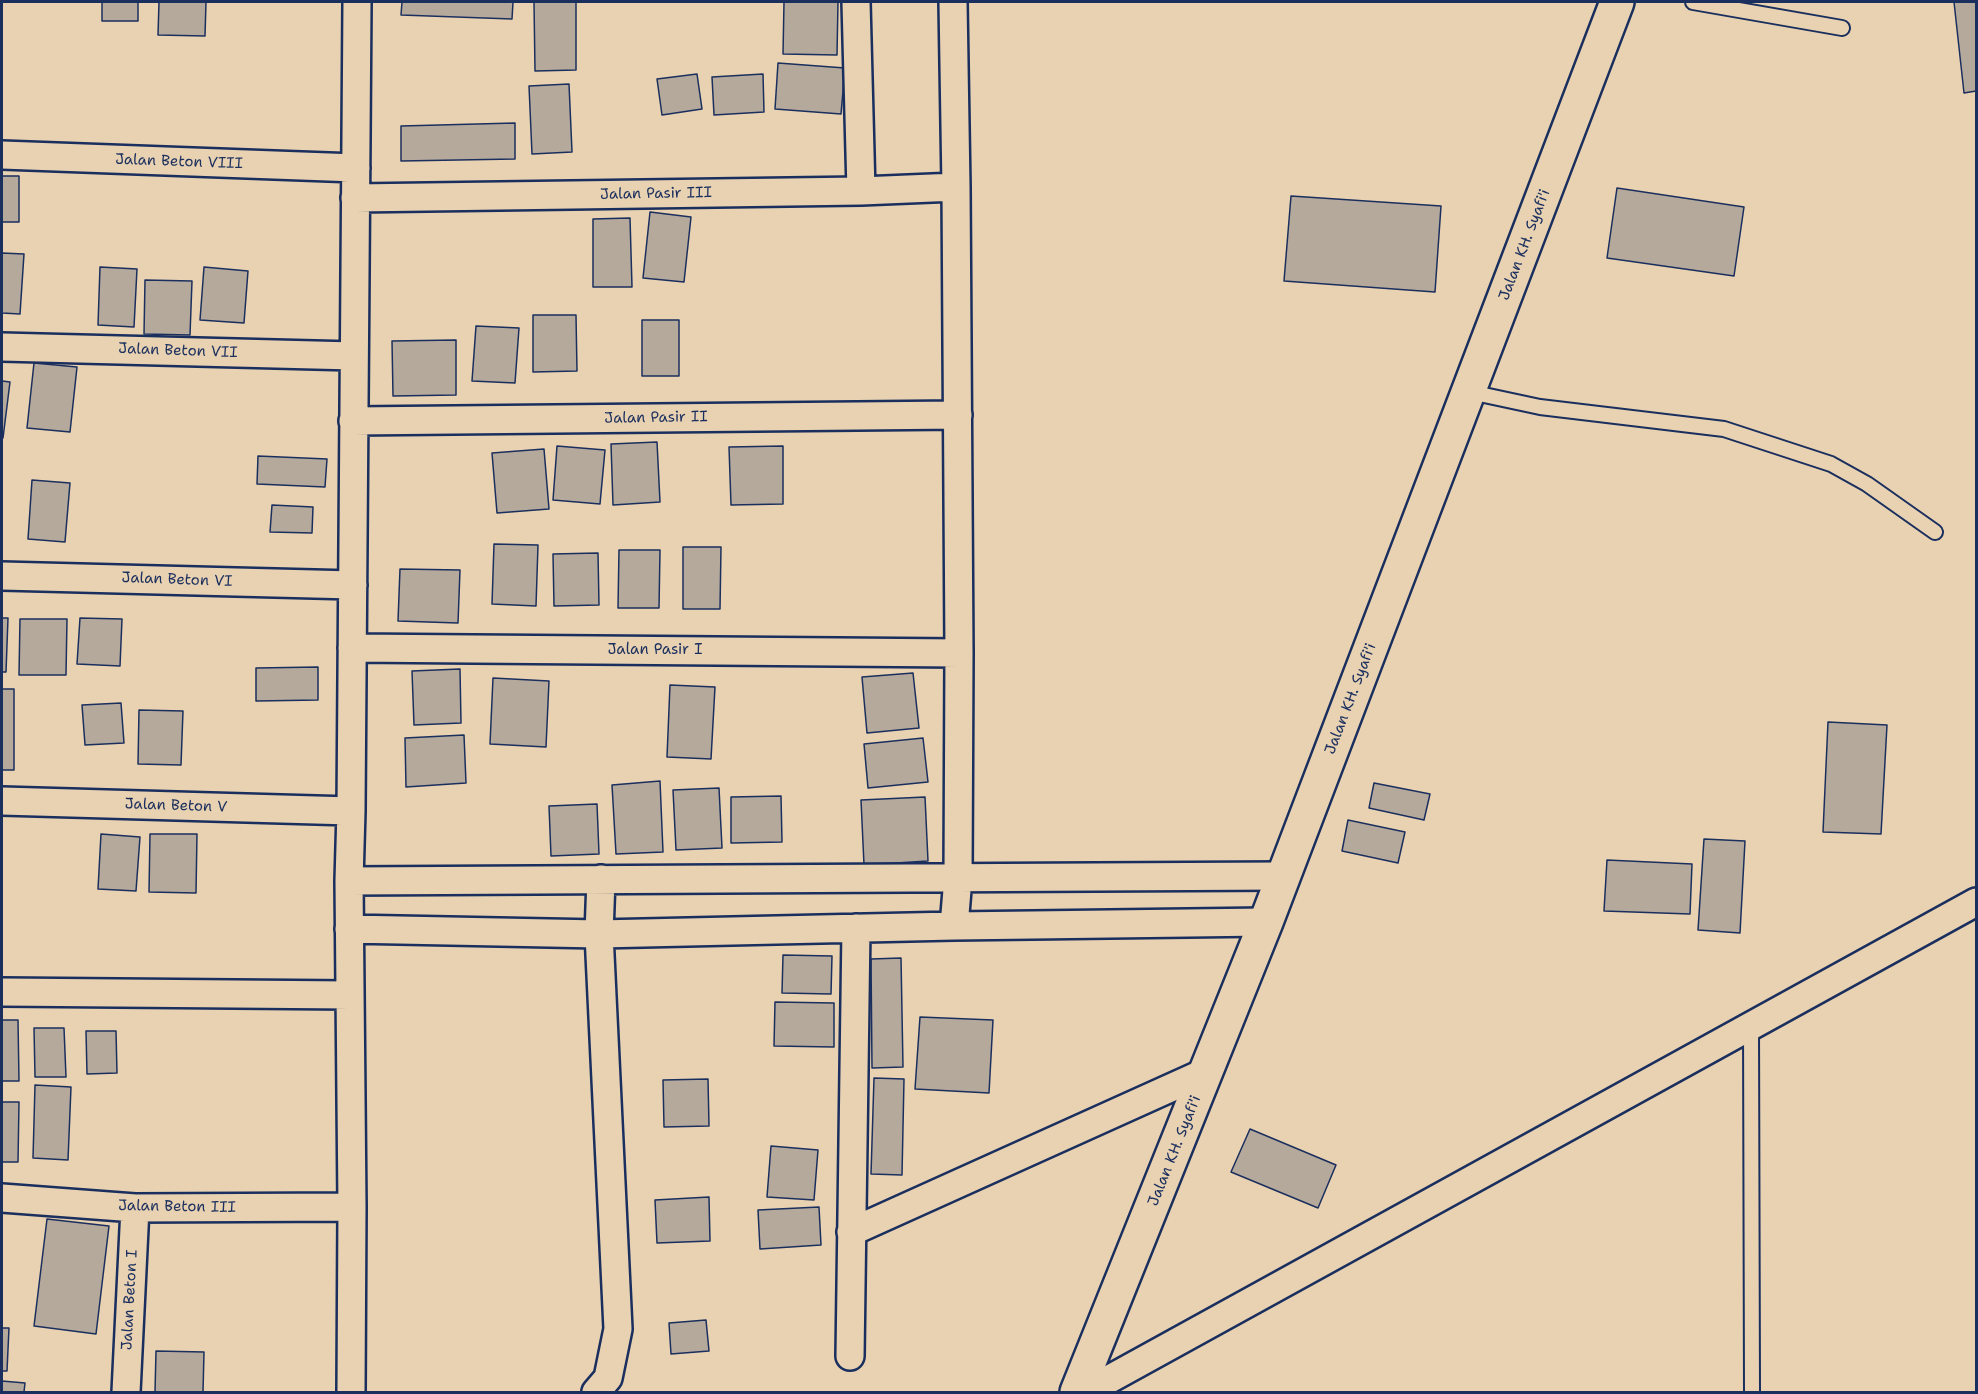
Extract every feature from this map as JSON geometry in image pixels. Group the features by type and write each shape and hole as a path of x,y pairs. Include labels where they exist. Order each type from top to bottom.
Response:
{"main road":[{"name":"Jalan KH. Syafi'i","path":"1077,1392 1266,922 1617,2"}],"street":[{"path":"351,1392 352,1207 348,880 351,811 357,2"},
{"path":"856,2 861,191"},
{"path":"953,2 959,652 958,878 954,926"},
{"name":"Jalan Beton VIII","path":"2,155 356,168"},
{"name":"Jalan Pasir III","path":"355,198 861,191 956,187"},
{"name":"Jalan Beton VII","path":"2,347 354,356"},
{"name":"Jalan Pasir II","path":"354,421 958,415"},
{"name":"Jalan Beton VI","path":"2,576 352,585"},
{"name":"Jalan Pasir I","path":"352,648 959,652"},
{"name":"Jalan Beton V","path":"2,801 351,811"},
{"path":"348,880 1283,876"},
{"path":"596,1392 608,1378 618,1329 599,934 601,879"},
{"path":"1086,1392 1977,902"},
{"path":"349,929 599,934 1266,922"},
{"path":"850,1356 856,928"},
{"path":"2,992 350,994"},
{"path":"851,1232 1208,1071"},
{"name":"Jalan Beton III","path":"2,1198 135,1208 352,1207"},
{"name":"Jalan Beton I","path":"126,1392 135,1208"}],"lane":[{"path":"1693,2 1842,28"},
{"path":"1470,392 1540,407 1724,429 1831,464 1867,484 1935,532"},
{"path":"1751,1026 1752,1392"}],"building":[{"path":"102,2 138,2 138,21 102,21"},
{"path":"159,2 206,2 205,36 158,35"},
{"path":"402,2 513,2 512,19 401,15"},
{"path":"534,2 576,2 576,70 535,71"},
{"path":"784,2 838,2 837,55 783,54"},
{"path":"1954,2 1976,2 1976,91 1964,93"},
{"path":"778,63 845,68 841,114 775,109"},
{"path":"697,74 702,109 662,115 657,79"},
{"path":"763,74 764,112 714,115 712,77"},
{"path":"569,84 572,152 532,154 529,86"},
{"path":"515,123 515,159 401,161 401,126"},
{"path":"2,176 19,176 19,222 2,222"},
{"path":"1617,188 1744,207 1734,276 1607,258"},
{"path":"1291,196 1441,206 1435,292 1284,281"},
{"path":"650,212 691,217 684,282 643,278"},
{"path":"630,218 632,287 593,287 593,219"},
{"path":"2,253 24,254 20,314 2,313"},
{"path":"100,267 137,269 134,327 98,325"},
{"path":"204,267 248,271 244,323 200,320"},
{"path":"145,280 192,281 190,335 144,334"},
{"path":"533,315 576,315 577,371 533,372"},
{"path":"642,320 679,320 679,376 642,376"},
{"path":"476,326 519,328 515,383 472,381"},
{"path":"456,340 456,395 393,396 392,341"},
{"path":"34,363 77,367 70,432 27,428"},
{"path":"2,381 10,382 3,438 2,438"},
{"path":"657,442 660,502 613,505 611,444"},
{"path":"557,446 605,450 600,504 553,500"},
{"path":"783,446 783,504 731,505 729,447"},
{"path":"544,449 549,509 497,513 492,453"},
{"path":"258,456 327,459 325,487 257,484"},
{"path":"32,480 70,483 65,542 28,539"},
{"path":"272,505 313,507 312,533 270,532"},
{"path":"494,544 538,545 536,606 492,604"},
{"path":"683,547 721,547 720,609 683,609"},
{"path":"619,550 660,550 659,608 618,608"},
{"path":"598,553 599,605 554,606 553,554"},
{"path":"400,569 460,570 458,623 398,621"},
{"path":"2,618 8,618 6,672 2,672"},
{"path":"80,618 122,619 120,666 77,664"},
{"path":"20,619 67,619 66,675 19,675"},
{"path":"318,667 318,700 256,701 256,668"},
{"path":"460,669 461,723 414,725 412,671"},
{"path":"913,673 919,728 867,733 862,677"},
{"path":"493,678 549,681 546,747 490,744"},
{"path":"670,685 715,687 711,759 667,757"},
{"path":"2,689 14,689 14,770 2,770"},
{"path":"121,703 124,743 85,745 82,705"},
{"path":"139,710 183,711 181,765 138,764"},
{"path":"1828,722 1887,725 1881,834 1823,832"},
{"path":"464,735 466,783 406,787 405,738"},
{"path":"923,738 928,782 868,788 864,744"},
{"path":"660,781 663,852 616,854 612,785"},
{"path":"1374,783 1430,794 1424,820 1369,808"},
{"path":"719,788 722,848 676,850 673,790"},
{"path":"781,796 782,842 731,843 731,797"},
{"path":"925,797 928,861 864,865 861,800"},
{"path":"597,804 599,854 551,856 549,806"},
{"path":"1348,820 1405,832 1398,863 1342,851"},
{"path":"101,834 140,837 136,891 98,889"},
{"path":"150,834 197,834 196,893 149,892"},
{"path":"1704,839 1745,841 1740,933 1698,930"},
{"path":"1607,860 1692,864 1690,914 1604,911"},
{"path":"783,955 832,956 831,994 782,993"},
{"path":"901,958 903,1067 872,1068 871,959"},
{"path":"775,1002 834,1003 834,1047 774,1046"},
{"path":"920,1017 993,1020 989,1093 915,1089"},
{"path":"2,1020 18,1020 19,1081 2,1081"},
{"path":"34,1028 64,1028 66,1077 35,1077"},
{"path":"86,1031 116,1031 117,1073 87,1074"},
{"path":"874,1078 904,1079 902,1175 871,1174"},
{"path":"708,1079 709,1126 664,1127 663,1080"},
{"path":"35,1085 71,1087 68,1160 33,1158"},
{"path":"2,1102 19,1102 18,1162 2,1162"},
{"path":"1250,1129 1336,1165 1318,1208 1231,1172"},
{"path":"771,1146 818,1150 814,1200 767,1197"},
{"path":"709,1197 710,1241 657,1243 655,1200"},
{"path":"819,1207 821,1245 760,1249 758,1210"},
{"path":"47,1219 109,1226 96,1334 34,1326"},
{"path":"706,1320 709,1351 671,1354 669,1323"},
{"path":"2,1328 9,1328 7,1371 2,1371"},
{"path":"156,1351 204,1352 203,1392 155,1392"},
{"path":"2,1381 25,1383 24,1392 2,1392"}]}
